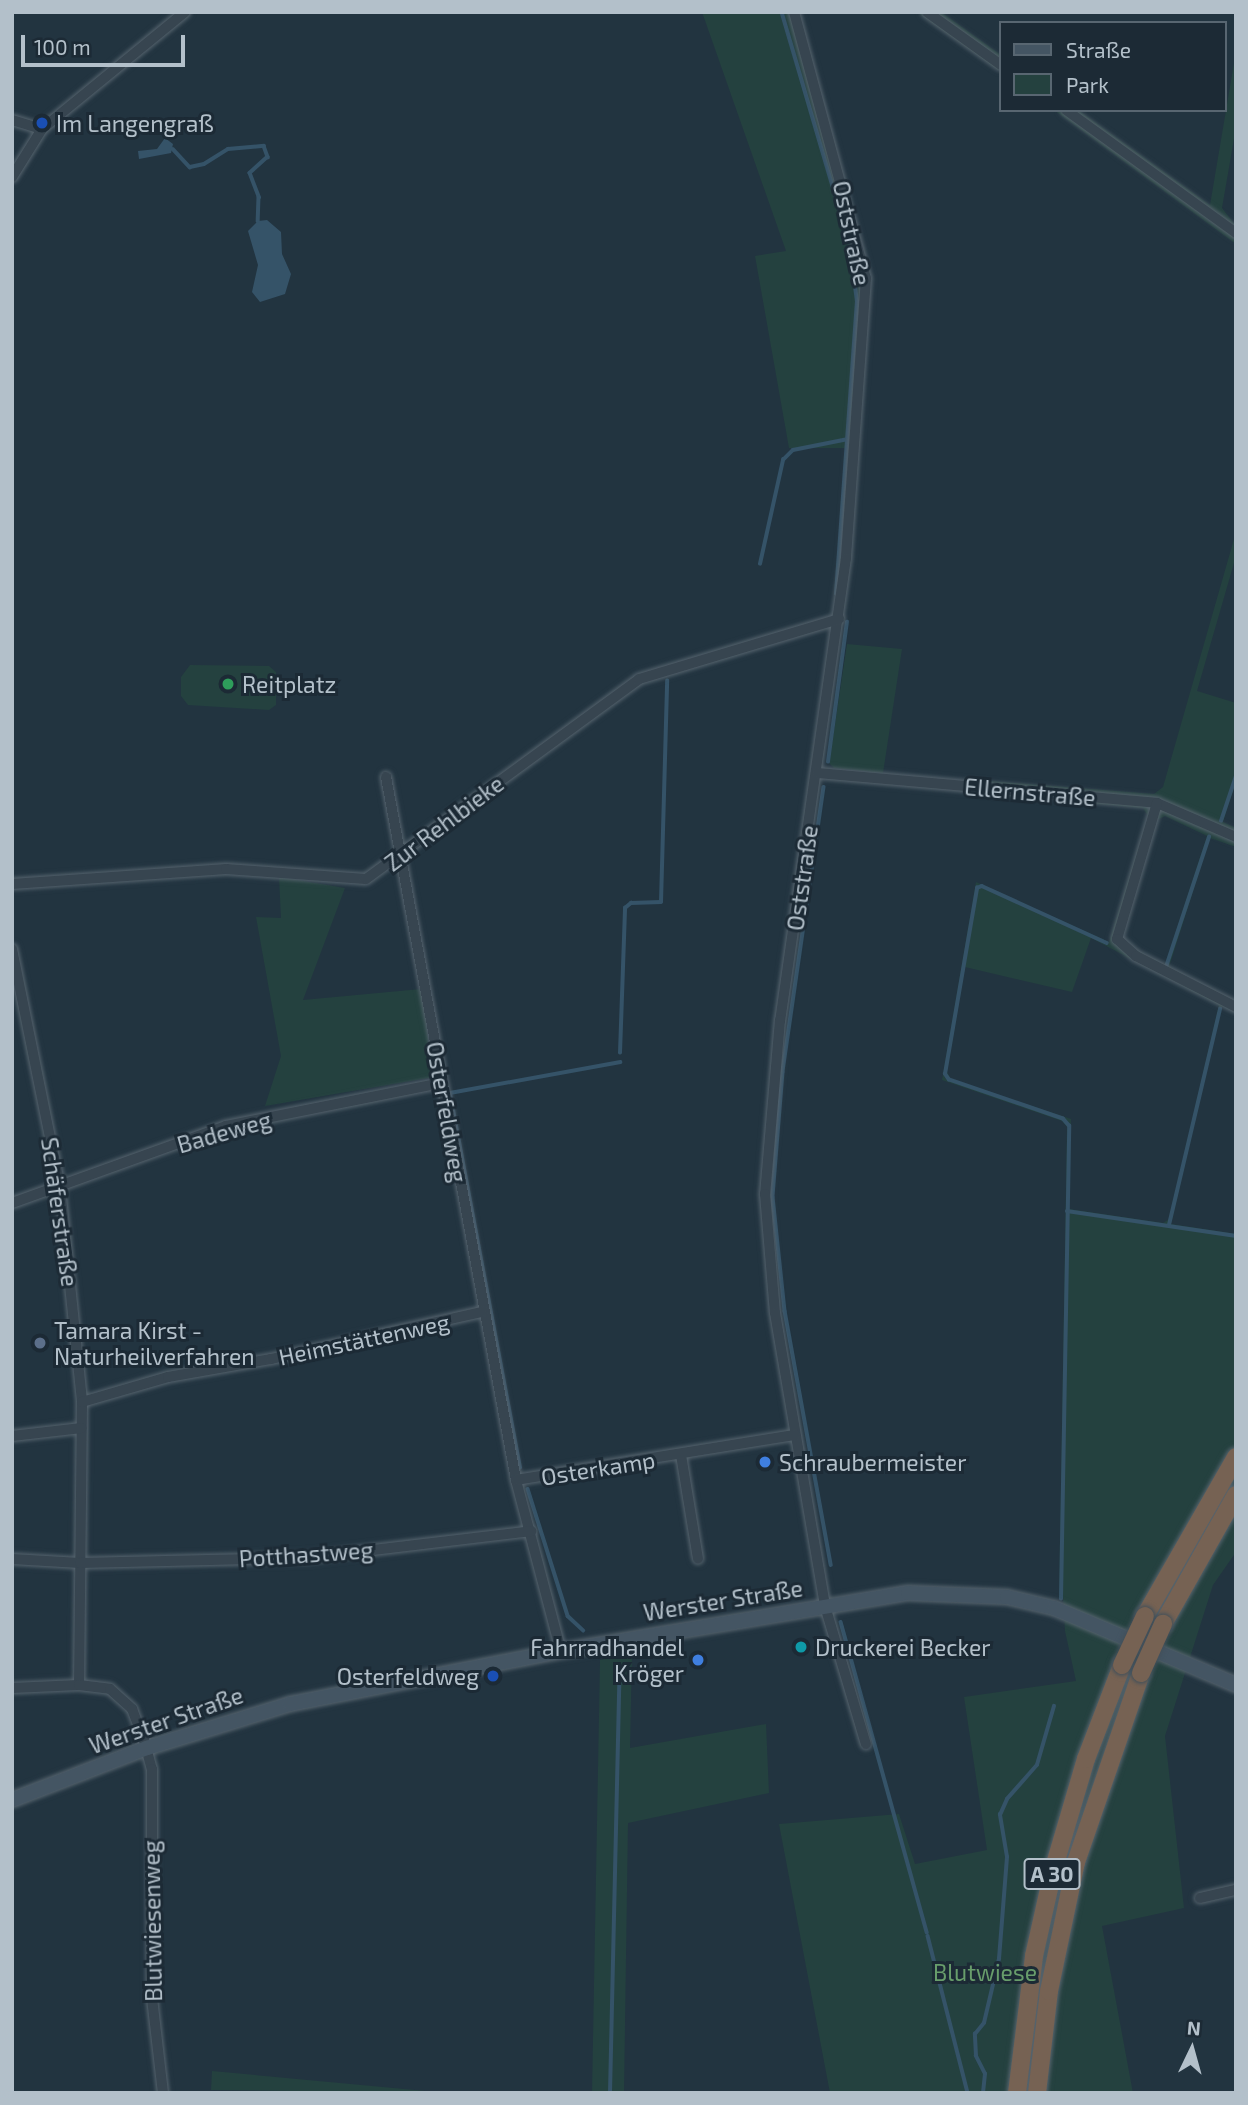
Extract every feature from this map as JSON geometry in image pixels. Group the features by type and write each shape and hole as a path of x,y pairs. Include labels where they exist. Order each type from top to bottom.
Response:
{"highway":[{"name":"A 30","path":"1017,2093 1032,1968 1053,1871 1086,1759 1122,1665 1145,1616 1236,1457"},
{"name":"A 30","path":"1037,2093 1049,1992 1076,1862 1141,1674 1163,1624 1236,1494"}],"main road":[{"name":"Werster Straße","path":"12,1800 146,1748 290,1704 561,1650 908,1593 1007,1597 1063,1611 1236,1685"}],"street":[{"path":"12,177 42,129 185,12"},
{"name":"Oststraße","path":"794,12 859,242 866,278 866,307 839,619 765,1155 769,1252 795,1435 825,1606 866,1744"},
{"path":"927,12 1000,64"},
{"path":"1069,112 1236,233"},
{"path":"12,120 42,129"},
{"name":"Zur Rehlbieke","path":"12,884 226,869 348,881 366,879 401,856 639,679 839,619"},
{"name":"Ellernstraße","path":"817,773 1157,803 1236,837"},
{"name":"Osterfeldweg","path":"386,777 482,1312 516,1480 561,1650"},
{"path":"1157,803 1116,939 1136,956 1236,1007"},
{"name":"Schäferstraße","path":"12,949 60,1188 82,1402 79,1685"},
{"name":"Badeweg","path":"12,1203 60,1188 226,1126 442,1083"},
{"name":"Heimstättenweg","path":"82,1402 168,1377 271,1359 482,1312"},
{"path":"12,1436 82,1428"},
{"name":"Osterkamp","path":"516,1480 795,1435"},
{"name":"Osterkamp","path":"681,1455 698,1559"},
{"name":"Potthastweg","path":"80,1563 306,1558 531,1531"},
{"path":"12,1559 80,1563"},
{"name":"Blutwiesenweg","path":"12,1688 79,1685 110,1689 124,1699 146,1748 152,1769 152,1998 163,2093"},
{"path":"1200,1898 1236,1890"}],"green space":[{"path":"702,12 797,12 864,279 850,448 789,448 755,256 786,251"},
{"path":"917,12 941,12 1000,54 1000,71"},
{"path":"1236,51 1236,127 1222,208 1236,226 1236,244 1057,112 1081,112 1210,205"},
{"name":"Blutwiese","path":"1236,532 1236,556 1197,691 1236,703 1236,782 1223,822 1236,828 1236,847 1210,838 1169,967 1236,1002 1236,1012 1222,1006 1171,1224 1236,1234 1236,1552 1213,1585 1165,1736 1184,1908 1102,1926 1133,2093 830,2093 779,1824 899,1814 915,1864 987,1850 964,1697 1076,1681 1065,1631 1063,1597 1059,1598 1067,1127 1062,1121 942,1080 976,882 1109,942 1148,816 1143,808 989,794 990,781 1154,794 1163,787","holes":["1165,816 1207,836 1165,965 1125,944 1122,935 1157,820","1091,938 1219,1005 1169,1219 1163,1223 1069,1209 1071,1119 951,1079 947,1072 965,967 1072,992"]},
{"path":"847,644 902,649 883,773 834,768 829,763"},
{"name":"Reitplatz","path":"190,665 269,666 276,672 276,705 269,710 188,705 181,696 181,677"},
{"path":"279,877 345,888 303,1000 421,989 434,1077 265,1106 281,1056 256,917 281,918"},
{"path":"632,1654 630,1748 766,1724 769,1793 628,1823 624,2093 592,2093 600,1660"},
{"path":"212,2071 447,2093 211,2090"}],"water":[{"path":"165,138 173,144 171,153 139,159 138,151 157,149"},
{"path":"267,220 281,232 282,254 291,274 285,294 260,302 252,292 258,265 248,231 258,221"}],"waterway":[{"path":"782,12 848,238"},
{"path":"173,149 190,167 204,164 228,149 264,146 268,157 250,173 259,197 258,221"},
{"path":"836,594 857,302 850,247"},
{"path":"760,564 783,460 793,450 848,439"},
{"path":"828,762 847,622"},
{"path":"620,1053 625,908 631,903 661,902 667,681"},
{"path":"1221,821 1236,776"},
{"path":"824,787 783,1072 773,1197 785,1311 831,1565"},
{"path":"1166,967 1209,837"},
{"path":"1061,1599 1069,1126 1063,1119 949,1080 945,1074 977,888 982,886 1107,943"},
{"path":"1169,1225 1220,1009"},
{"path":"520,1468 450,1093 620,1062"},
{"path":"1067,1211 1236,1236"},
{"path":"528,1489 568,1616 583,1630"},
{"path":"841,1622 927,1932"},
{"path":"610,2093 620,1667"},
{"path":"983,2093 985,2074 976,2056 975,2034 984,2023 999,1959 1007,1857 1000,1815 1007,1799 1037,1765 1054,1706"},
{"path":"928,1936 968,2093"}],"place":[{"name":"Im Langengraß","path":"42,123"},
{"name":"Reitplatz","path":"228,684"},
{"name":"Tamara Kirst - Naturheilverfahren","path":"40,1343"},
{"name":"Schraubermeister","path":"765,1462"},
{"name":"Druckerei Becker","path":"801,1647"},
{"name":"Fahrradhandel Kröger","path":"698,1660"},
{"name":"Osterfeldweg","path":"493,1676"}]}
